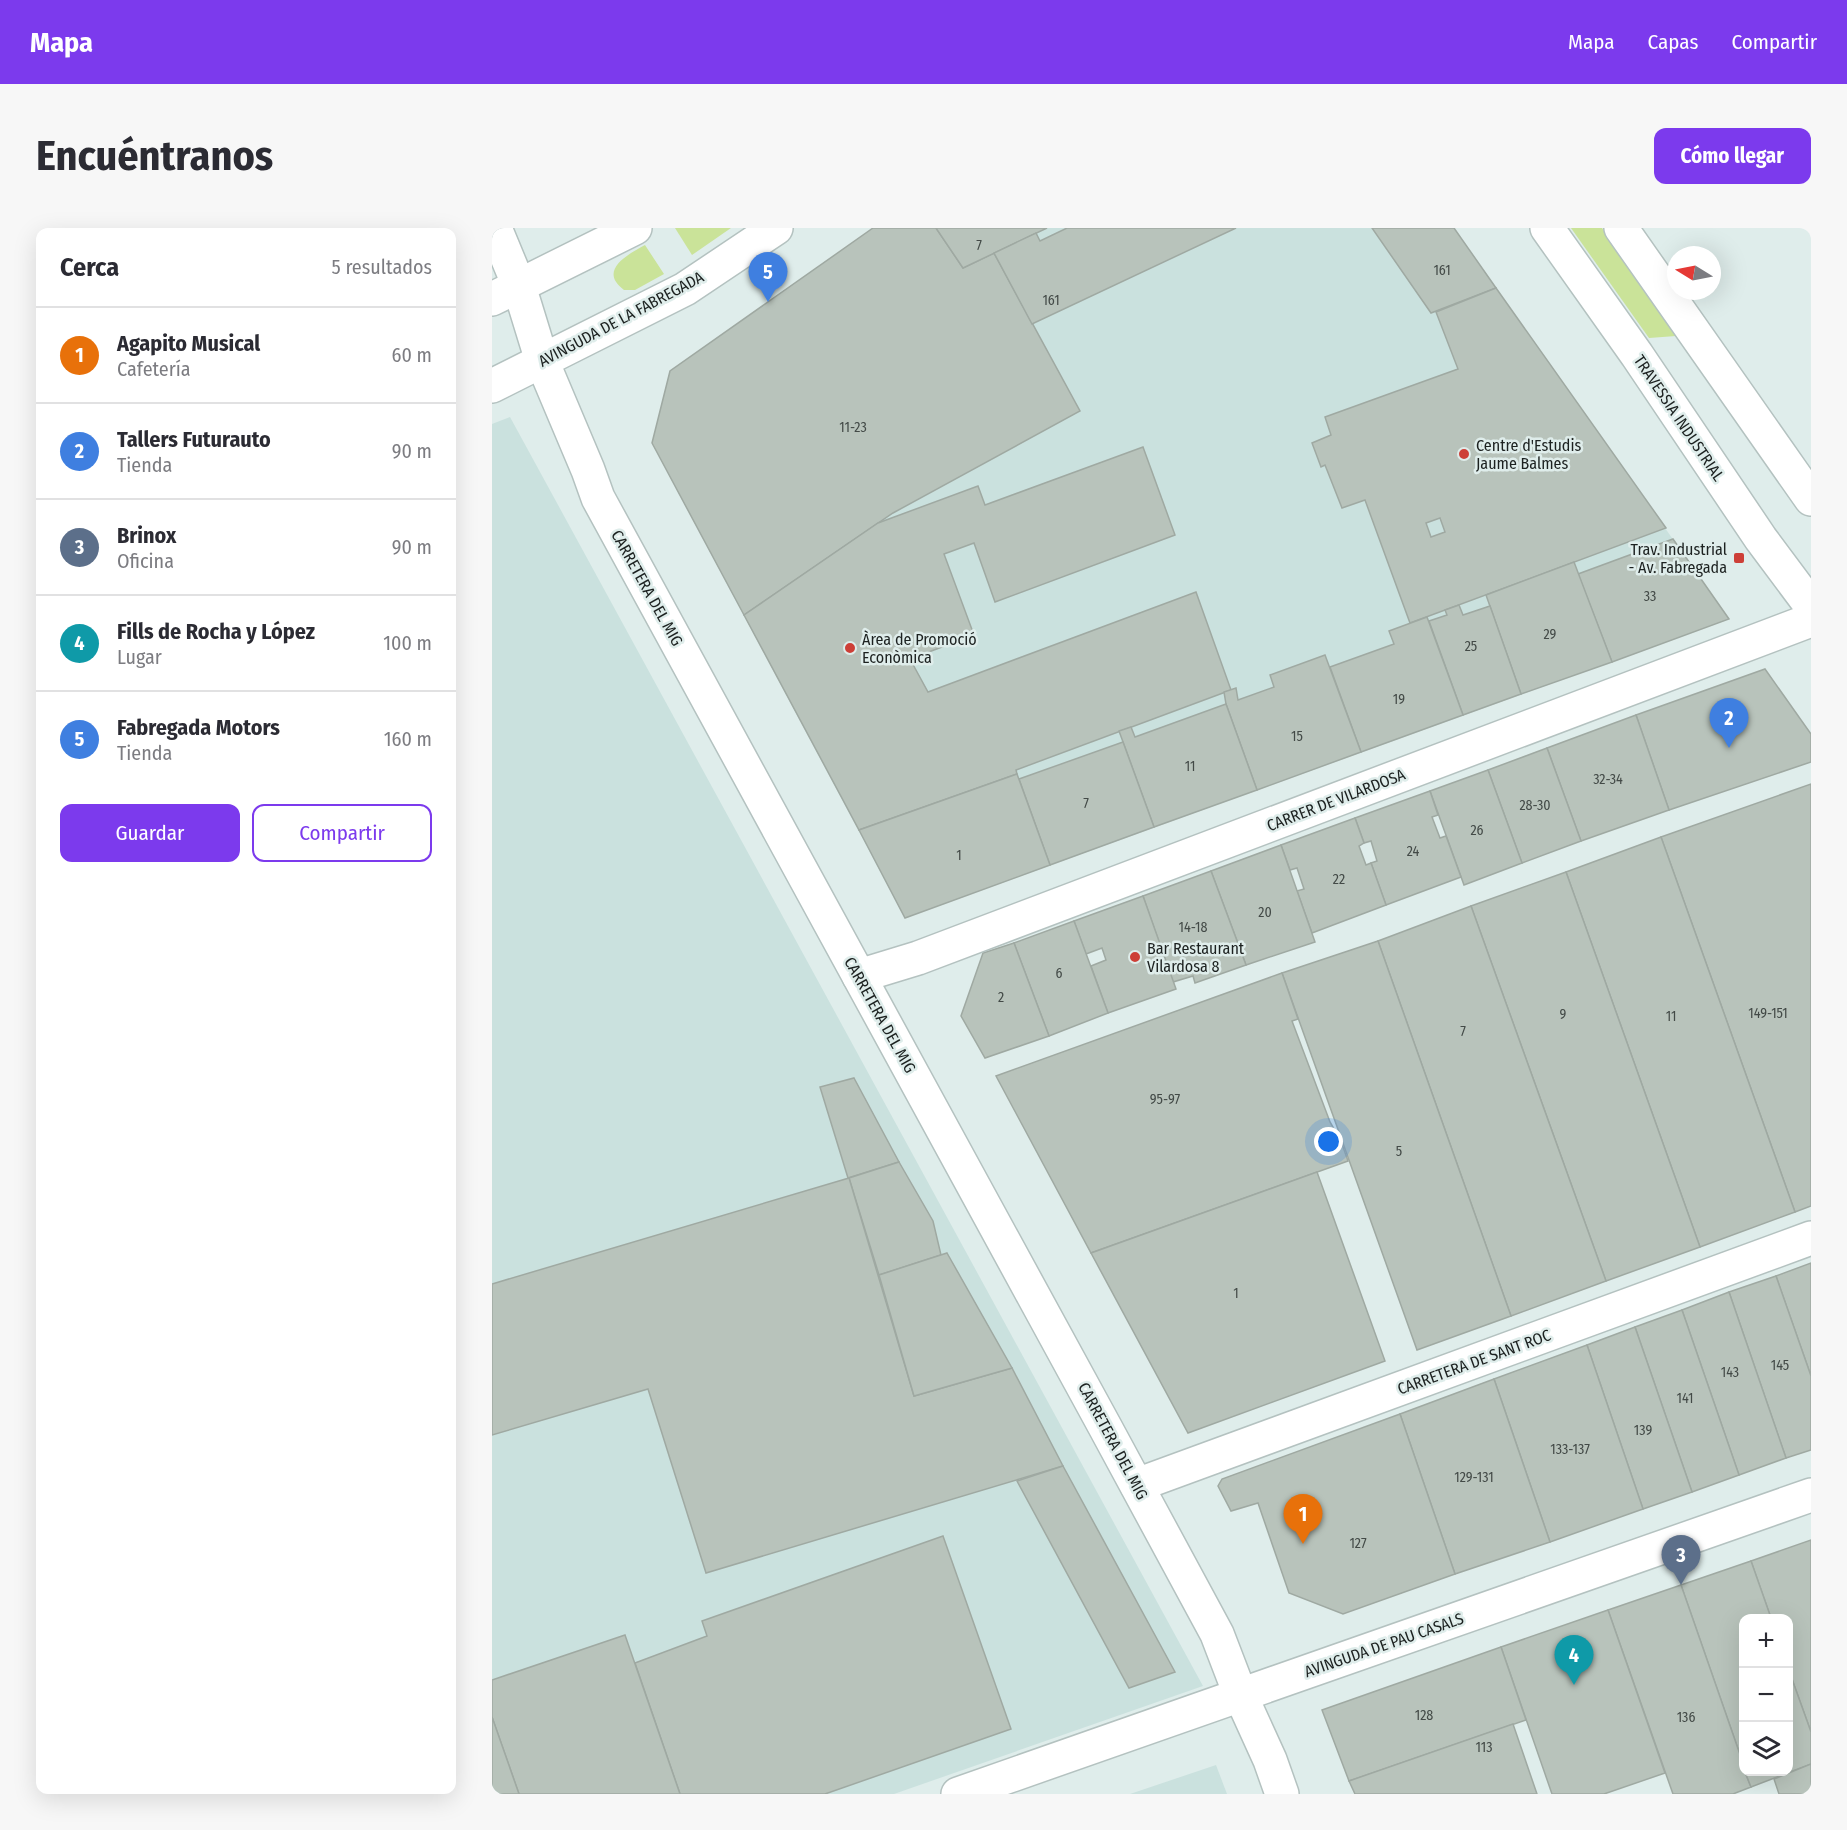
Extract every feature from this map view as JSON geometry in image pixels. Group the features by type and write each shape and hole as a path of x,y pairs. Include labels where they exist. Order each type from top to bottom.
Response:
{"street":[{"name":"CARRETERA DEL MIG","path":"495,228 506,293 542,361 598,498 1217,1634 1282,1794"},
{"path":"506,293 635,228"},
{"name":"AVINGUDA DE LA FABREGADA","path":"492,386 685,290 776,228"},
{"name":"TRAVESSIA INDUSTRIAL","path":"1547,228 1761,539 1811,606"},
{"path":"1621,228 1811,499"},
{"name":"CARRER DE VILARDOSA","path":"859,976 918,958 1811,620"},
{"name":"CARRETERA DE SANT ROC","path":"1137,1485 1811,1238"},
{"name":"AVINGUDA DE PAU CASALS","path":"958,1794 1811,1495"}],"shaded area":[{"path":"873,228 1454,228 1729,619 905,918 652,443 670,371"},
{"path":"510,417 1203,1686 894,1794 492,1794 492,424"},
{"path":"1216,1765 1227,1794 1130,1794"}],"green space":[{"path":"675,228 731,228 692,255"},
{"path":"1571,228 1602,228 1676,336 1649,338"},
{"path":"645,245 664,274 635,290 624,290 616,283 615,269 624,258"}],"building":[{"path":"873,228 936,228 963,268 994,253 1080,411 893,513 744,615 652,443 670,371"},
{"path":"936,228 1047,228 963,268"},
{"path":"1067,228 1236,228 1032,324 994,253 1036,233 1040,241"},
{"path":"1372,228 1454,228 1496,288 1431,313"},
{"name":"Centre d'Estudis Jaume Balmes","path":"1496,288 1666,528 1410,623 1365,500 1342,508 1325,465 1321,467 1312,443 1331,435 1325,417 1458,369 1436,312","holes":["1440,518 1445,532 1431,537 1426,523"]},
{"name":"Àrea de Promoció Econòmica","path":"1143,447 1175,535 995,602 974,543 944,554 974,635 910,659 928,692 1196,592 1231,690 1016,770 1017,774 859,830 744,615 878,523 978,486 985,505"},
{"path":"1673,539 1729,619 1612,662 1578,574"},
{"path":"1574,562 1612,662 1521,694 1486,595"},
{"path":"1459,605 1463,615 1490,606 1521,694 1463,715 1429,621 1447,615 1445,610"},
{"path":"1427,617 1463,715 1361,752 1330,667 1394,644 1389,631"},
{"path":"1325,655 1361,752 1257,790 1226,704 1224,692 1236,688 1238,700 1274,687 1270,675"},
{"path":"1765,669 1811,734 1811,762 1669,810 1636,715"},
{"path":"1226,704 1257,790 1154,827 1119,731 1131,727 1135,737"},
{"path":"1636,715 1669,810 1581,841 1547,748"},
{"path":"1123,742 1154,827 1050,865 1019,779"},
{"path":"1547,748 1581,841 1522,863 1488,770"},
{"path":"1488,770 1522,863 1464,885 1430,791"},
{"path":"1017,774 1050,865 905,918 859,830"},
{"path":"1811,784 1811,1206 1795,1212 1661,837"},
{"path":"1430,791 1438,815 1432,817 1440,838 1446,836 1461,877 1386,905 1371,863 1377,861 1371,841 1364,843 1355,818"},
{"path":"1355,818 1364,843 1359,846 1366,865 1371,863 1386,905 1312,933 1297,891 1304,889 1297,868 1290,870 1281,845"},
{"path":"1661,837 1795,1212 1700,1247 1566,872"},
{"path":"1281,845 1315,942 1246,965 1211,871"},
{"path":"1211,871 1246,965 1195,983 1193,976 1173,982 1143,896"},
{"path":"1566,872 1700,1247 1606,1281 1471,906"},
{"name":"Bar Restaurant Vilardosa 8","path":"1143,896 1176,989 1108,1013 1091,966 1106,960 1102,948 1086,954 1074,921"},
{"path":"1471,906 1606,1281 1511,1316 1378,941"},
{"path":"1074,921 1108,1013 1049,1036 1014,943"},
{"path":"1378,941 1511,1316 1417,1350 1282,973"},
{"path":"1014,943 1049,1036 985,1058 961,1016 983,953"},
{"path":"1282,973 1298,1019 1292,1021 1330,1122 1341,1141 1348,1161 1091,1253 996,1076"},
{"path":"854,1078 899,1162 848,1178 820,1087"},
{"path":"899,1162 933,1221 941,1255 879,1275 849,1178"},
{"path":"1317,1172 1385,1361 1188,1433 1091,1253"},
{"path":"849,1178 914,1396 1012,1368 1063,1466 706,1573 648,1389 492,1435 492,1284"},
{"path":"947,1253 1012,1368 914,1396 879,1275"},
{"path":"1811,1263 1811,1376 1776,1276"},
{"path":"1776,1276 1811,1376 1811,1450 1786,1458 1729,1292"},
{"path":"1729,1292 1786,1458 1739,1475 1682,1310"},
{"path":"1682,1310 1739,1475 1692,1492 1635,1327"},
{"path":"1635,1327 1692,1492 1643,1509 1587,1345"},
{"path":"1587,1345 1643,1509 1550,1542 1494,1379"},
{"path":"1494,1379 1550,1542 1455,1574 1400,1414"},
{"path":"1400,1414 1455,1574 1343,1614 1289,1593 1258,1503 1231,1511 1218,1486 1222,1479"},
{"path":"1063,1466 1175,1672 1129,1688 1017,1481"},
{"path":"943,1536 1011,1729 825,1794 680,1794 635,1663 707,1636 702,1621"},
{"path":"1811,1540 1811,1732 1793,1682 1793,1614 1770,1614 1751,1561"},
{"path":"1751,1561 1770,1614 1739,1614 1739,1752 1681,1585"},
{"path":"1681,1585 1739,1752 1739,1776 1747,1776 1751,1787 1733,1794 1673,1794 1608,1610"},
{"path":"1608,1610 1665,1773 1604,1794 1552,1794 1501,1647"},
{"path":"625,1635 680,1794 519,1794 492,1717 492,1680"},
{"path":"1501,1647 1526,1720 1349,1781 1322,1710"},
{"path":"1793,1682 1811,1732 1811,1764 1793,1771"},
{"path":"492,1717 519,1794 492,1794"},
{"path":"1513,1724 1537,1794 1355,1794 1349,1781"},
{"path":"1811,1764 1811,1794 1779,1794 1774,1779 1781,1776 1793,1776 1793,1771"},
{"path":"1747,1776 1780,1776 1751,1787"}],"place":[{"name":"Fabregada Motors","path":"768,302"},
{"name":"Centre d'Estudis Jaume Balmes","path":"1464,454"},
{"name":"Trav. Industrial - Av. Fabregada","path":"1739,558"},
{"name":"Àrea de Promoció Econòmica","path":"850,648"},
{"name":"Tallers Futurauto","path":"1729,748"},
{"name":"Bar Restaurant Vilardosa 8","path":"1135,957"},
{"name":"Agapito Musical","path":"1303,1544"},
{"name":"Brinox","path":"1681,1585"},
{"name":"Fills de Rocha y López","path":"1574,1685"}]}
